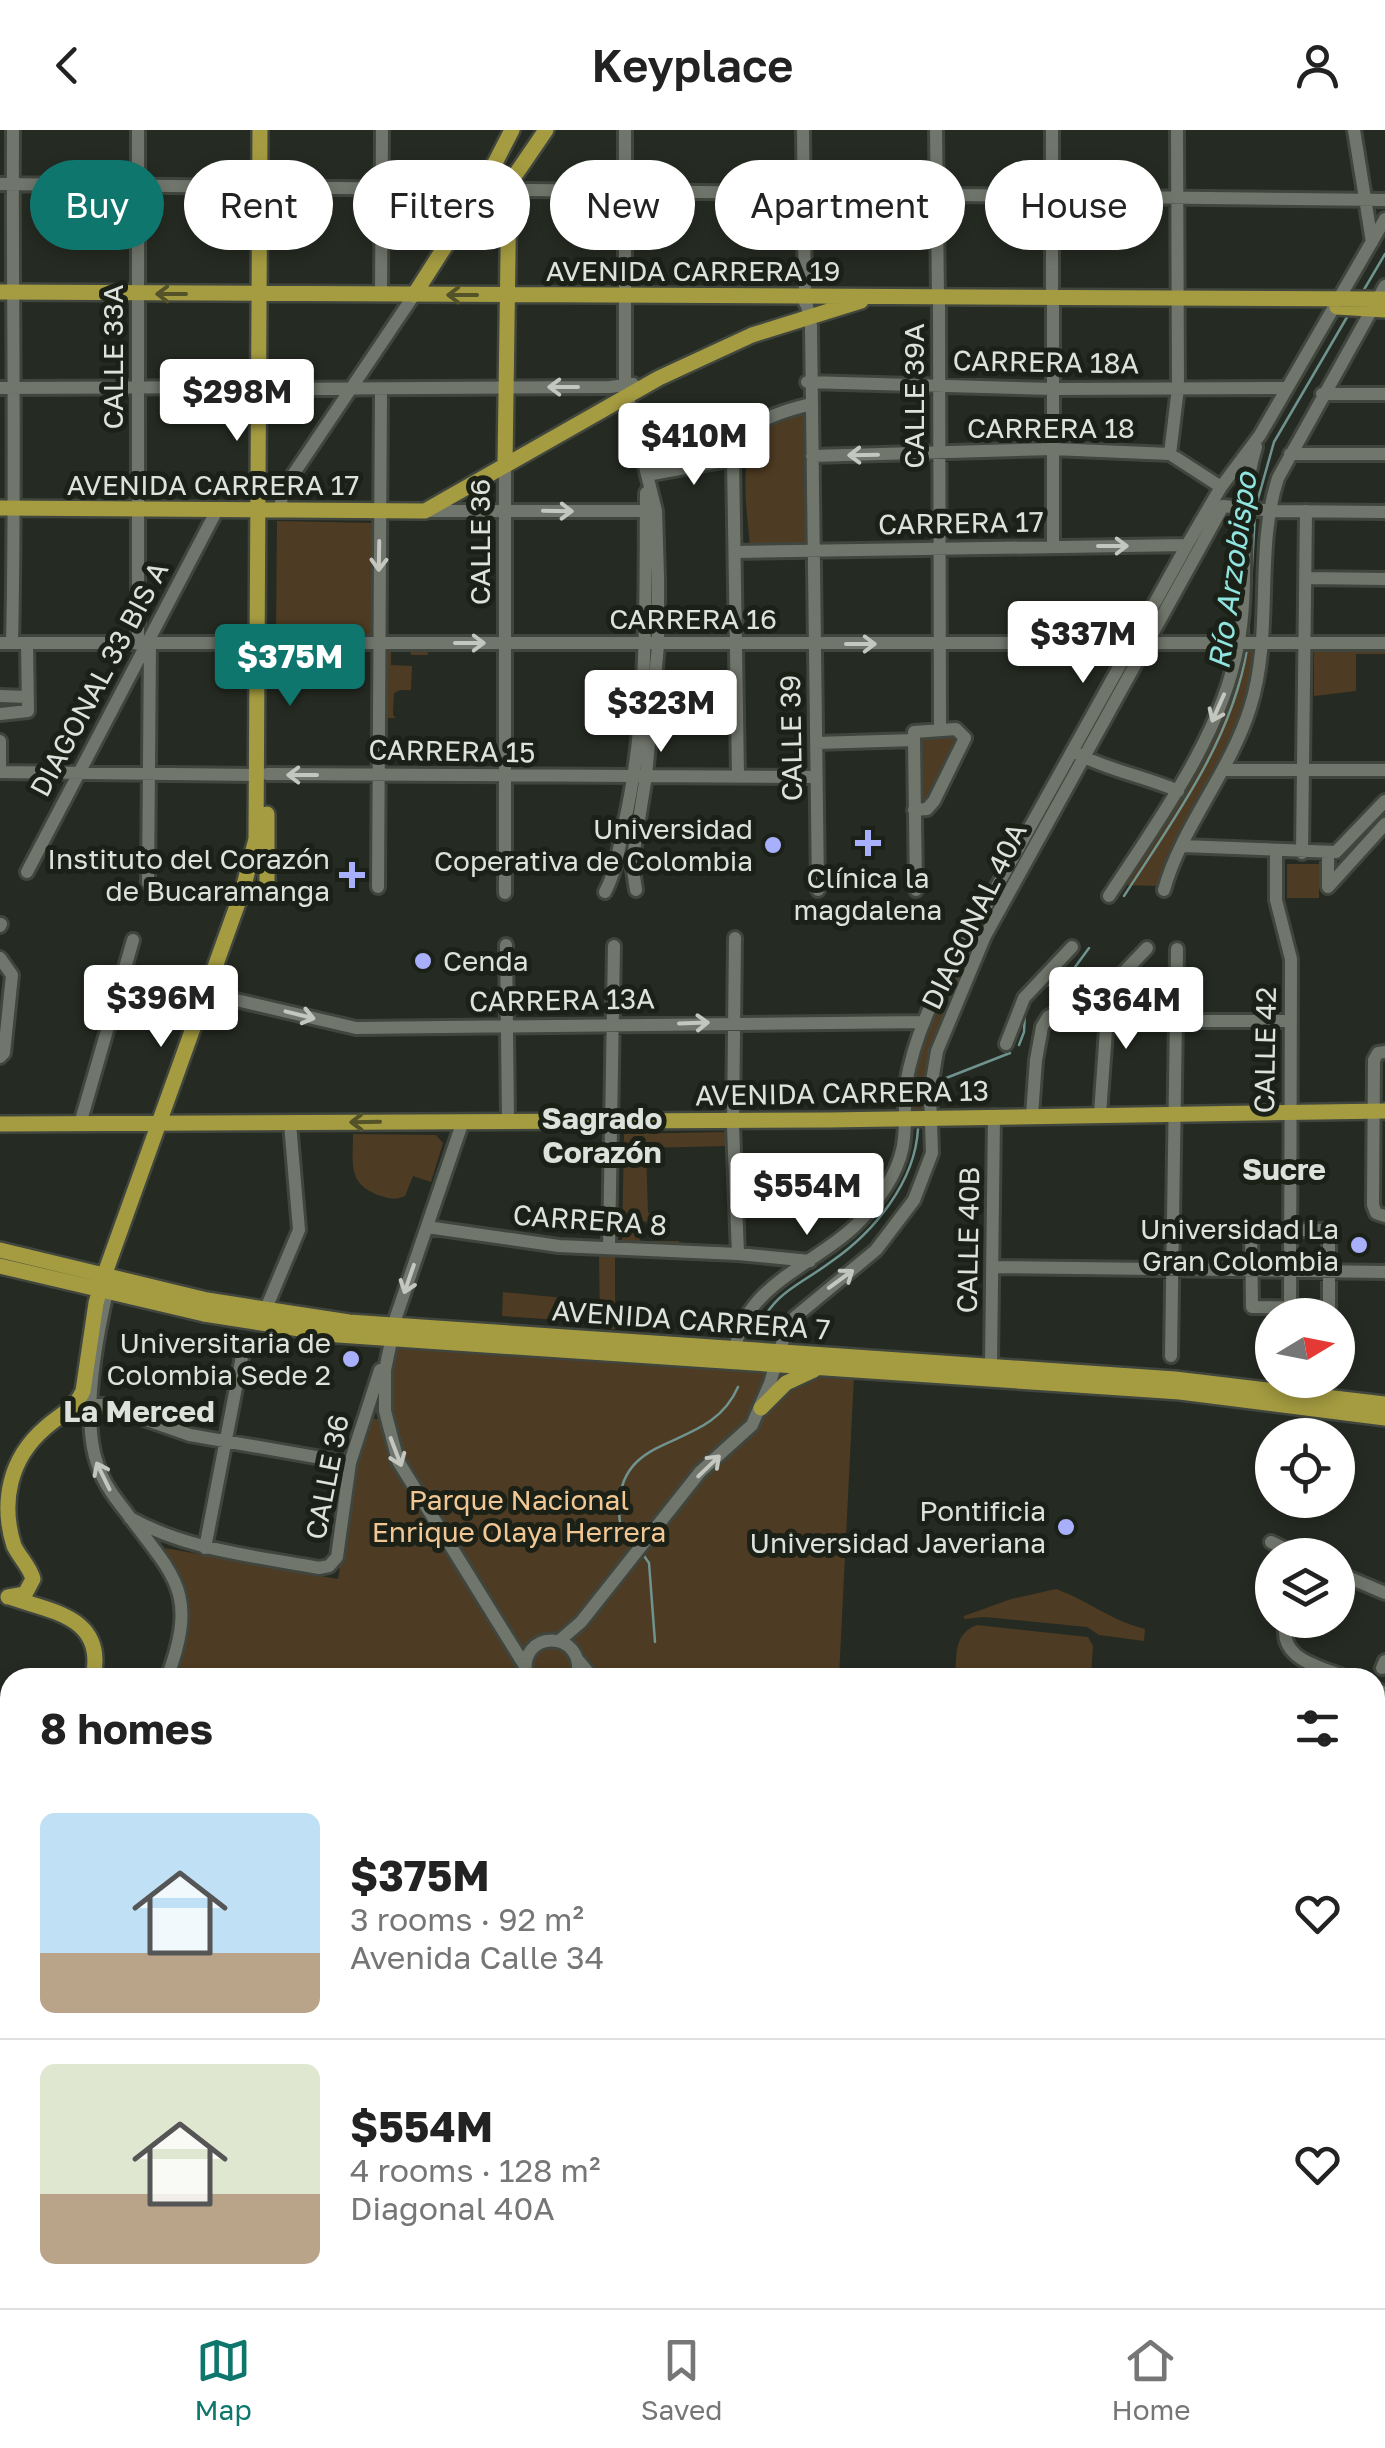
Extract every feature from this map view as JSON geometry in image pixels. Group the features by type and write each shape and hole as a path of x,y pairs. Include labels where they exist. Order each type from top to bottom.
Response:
{"main road":[{"path":"260,130 263,160"},
{"path":"267,160 270,130"},
{"path":"524,160 546,130"},
{"path":"496,160 510,133"},
{"path":"264,250 262,774 267,884"},
{"path":"414,295 443,250"},
{"name":"CALLE 36","path":"504,464 507,250"},
{"name":"AVENIDA CARRERA 19","path":"6,292 805,296 880,301 1377,301"},
{"path":"425,511 626,391 724,350 880,301"},
{"path":"264,388 275,492 264,510"},
{"name":"AVENIDA CARRERA 17","path":"8,508 425,511"},
{"path":"4,1596 25,1594 33,1580 14,1546 7,1523 8,1478 15,1461 36,1436 81,1405 103,1286 253,856 262,774"},
{"name":"AVENIDA CARRERA 13","path":"0,1124 904,1119 1380,1111"},
{"name":"AVENIDA CARRERA 7","path":"0,1250 103,1286 275,1327 734,1356 991,1365 1255,1384"},
{"name":"AVENIDA CARRERA 7","path":"0,1266 392,1332"},
{"name":"AVENIDA CARRERA 7","path":"777,1358 821,1368 1180,1392 1385,1418"},
{"path":"762,1408 786,1384 821,1368"},
{"name":"AVENIDA CARRERA 7","path":"1353,1398 1385,1404"},
{"path":"4,1596 60,1613 76,1622 93,1646 93,1668"}],"street":[{"path":"6,643 6,184 13,130"},
{"name":"CALLE 33A","path":"138,130 138,160"},
{"path":"381,160 382,130"},
{"path":"625,130 625,160"},
{"name":"CALLE 39","path":"803,130 803,160"},
{"name":"CALLE 39A","path":"936,130 936,160"},
{"path":"1052,130 1052,160"},
{"path":"1170,454 1178,388 1177,130"},
{"path":"1354,130 1372,242"},
{"path":"1163,198 1385,200"},
{"name":"DIAGONAL 40A","path":"559,1641 580,1622 700,1472 746,1434 762,1408 795,1317 876,1250 914,1200 932,1153 934,1066 958,996 985,936 1132,642 1221,487 1260,435 1341,303 1385,219"},
{"name":"CALLE 33A","path":"138,250 138,510 149,773 148,883"},
{"path":"381,250 381,295"},
{"path":"623,250 626,391 647,475 653,577 652,645 632,873 636,890"},
{"name":"CALLE 39","path":"804,250 811,404 818,890"},
{"name":"CALLE 39A","path":"938,250 940,730"},
{"path":"1052,250 1053,546"},
{"path":"285,510 275,492 353,389 414,295"},
{"path":"1164,890 1250,708 1262,643 1268,510 1278,478 1377,301"},
{"name":"CARRERA 18A","path":"808,382 1288,388"},
{"path":"7,388 626,391"},
{"path":"378,887 381,388"},
{"path":"1322,394 1385,394"},
{"path":"738,776 733,459 744,436 760,421 811,404"},
{"path":"1109,896 1178,791 1220,704 1241,643 1250,471 1260,435"},
{"name":"CARRERA 18","path":"812,456 1053,450 1170,454 1221,487"},
{"path":"1290,454 1385,454"},
{"path":"647,475 733,459"},
{"name":"CALLE 36","path":"504,464 505,893"},
{"path":"1221,487 1224,506 1385,512"},
{"name":"DIAGONAL 40A","path":"734,1356 738,1331 753,1305 768,1290 848,1234 880,1197 902,1150 907,1080 924,1022 1224,506"},
{"name":"DIAGONAL 33 BIS A","path":"27,872 218,510"},
{"path":"425,511 651,512"},
{"path":"1302,853 1306,511"},
{"name":"CARRERA 17","path":"736,552 1187,545"},
{"path":"1305,578 1385,579"},
{"name":"CARRERA 16","path":"6,643 1385,643"},
{"path":"0,714 28,712 27,643"},
{"path":"0,696 28,696"},
{"path":"914,810 927,809 934,802 962,748 964,734 956,729 914,732 914,810 916,890"},
{"path":"816,744 914,740"},
{"path":"0,741 0,772"},
{"path":"1078,754 1178,791"},
{"path":"1224,770 1385,770"},
{"name":"CARRERA 15","path":"0,772 816,777"},
{"path":"605,892 640,776"},
{"path":"1184,846 1328,854 1342,848 1385,801"},
{"path":"1328,854 1328,887 1385,824"},
{"path":"621,840 636,843"},
{"name":"CALLE 42","path":"1276,851 1278,908 1290,952 1290,1298"},
{"path":"735,938 733,1120 738,1254"},
{"path":"80,1124 133,940"},
{"path":"506,945 508,1120"},
{"path":"608,1248 614,946"},
{"path":"1006,1044 1024,998 1072,948"},
{"path":"1032,1115 1036,1060 1042,1028 1048,1018 1109,988 1147,948"},
{"path":"1171,1356 1177,949"},
{"path":"0,958 12,976 1,1056"},
{"path":"1100,1114 1109,988"},
{"name":"CARRERA 13A","path":"206,993 356,1028 734,1021 924,1022"},
{"path":"1176,1021 1290,1022"},
{"path":"1380,1053 1373,1205 1381,1214"},
{"name":"CALLE 40B","path":"991,1365 994,1116"},
{"name":"CALLE 36","path":"205,1548 319,1568 329,1566 337,1557 350,1463 463,1121"},
{"path":"265,1311 299,1230 290,1123"},
{"name":"CARRERA 8","path":"427,1227 529,1243 810,1261"},
{"path":"1255,1307 1252,1230 1329,1230 1328,1298"},
{"path":"992,1267 1385,1272"},
{"name":"CALLE 36","path":"392,1332 384,1396 396,1455 524,1668"},
{"path":"130,1518 178,1541 205,1548 244,1346"},
{"path":"81,1405 226,1443 350,1463"},
{"path":"81,1405 96,1464 174,1576 183,1619 170,1668"},
{"path":"1355,1580 1385,1593"},
{"path":"577,1668 580,1622"},
{"path":"506,1635 520,1641 559,1641 570,1646 585,1668"},
{"path":"1284,1638 1295,1656 1324,1668"},
{"path":"526,1668 528,1655 540,1643"}],"green space":[{"path":"805,413 807,546 750,548 745,483 753,446 763,431 780,420"},
{"path":"277,521 373,523 372,636 276,635"},
{"path":"384,644 427,644 428,655 411,655 410,649 391,648 391,665 412,666 411,690 394,693 396,718 385,718"},
{"path":"1257,648 1249,701 1233,742 1160,886 1122,885 1178,800 1243,649"},
{"path":"1314,648 1385,649 1385,654 1356,654 1356,691 1314,696"},
{"path":"952,734 959,739 926,804 917,806 919,738"},
{"path":"1287,864 1319,864 1319,898 1287,898"},
{"path":"965,950 973,950 926,1111 909,1112 921,1048"},
{"path":"725,1132 726,1146 646,1148 648,1213 655,1213 656,1221 639,1222 640,1241 679,1241 679,1247 622,1244 624,1134"},
{"path":"353,1134 436,1135 443,1143 431,1182 413,1176 405,1196 396,1199 370,1191 354,1172"},
{"path":"599,1254 615,1254 615,1329 600,1329"},
{"path":"503,1292 574,1299 574,1321 502,1316"},
{"name":"Parque Nacional Enrique Olaya Herrera","path":"394,1348 854,1376 839,1668 180,1668 188,1611 182,1584 165,1548 338,1579 364,1419 390,1419"},
{"path":"1056,1589 1145,1629 1144,1641 1099,1635 1087,1627 984,1617 964,1619 1011,1599"},
{"path":"977,1625 1088,1637 1093,1646 1092,1668 956,1668 960,1640"}],"waterway":[{"name":"Río Arzobispo","path":"1362,293 1385,254"},
{"name":"Río Arzobispo","path":"1256,506 1274,442 1350,312"},
{"name":"Río Arzobispo","path":"1248,636 1255,514"},
{"name":"Río Arzobispo","path":"1124,896 1214,748 1228,716 1247,649"},
{"path":"1043,987 1070,974 1089,948"},
{"path":"1019,1045 1025,1012"},
{"path":"941,1080 1010,1053"},
{"path":"755,1333 780,1298 848,1249 890,1204 909,1168 918,1129"},
{"path":"631,1543 624,1535 619,1507 623,1482 634,1464 707,1423 725,1408 738,1387"},
{"path":"642,1553 649,1563 655,1642"}],"place":[{"name":"Clínica la magdalena","path":"868,843"},
{"name":"Universidad Coperativa de Colombia","path":"773,845"},
{"name":"Instituto del Corazón de Bucaramanga","path":"352,875"},
{"name":"Cenda","path":"423,961"},
{"name":"Universidad La Gran Colombia","path":"1359,1245"},
{"name":"Universitaria de Colombia Sede 2","path":"351,1359"},
{"name":"Pontificia Universidad Javeriana","path":"1066,1527"}],"district":[{"name":"Sagrado Corazón","path":"602,1136"},
{"name":"Sucre","path":"1284,1170"},
{"name":"La Merced","path":"139,1412"}]}
